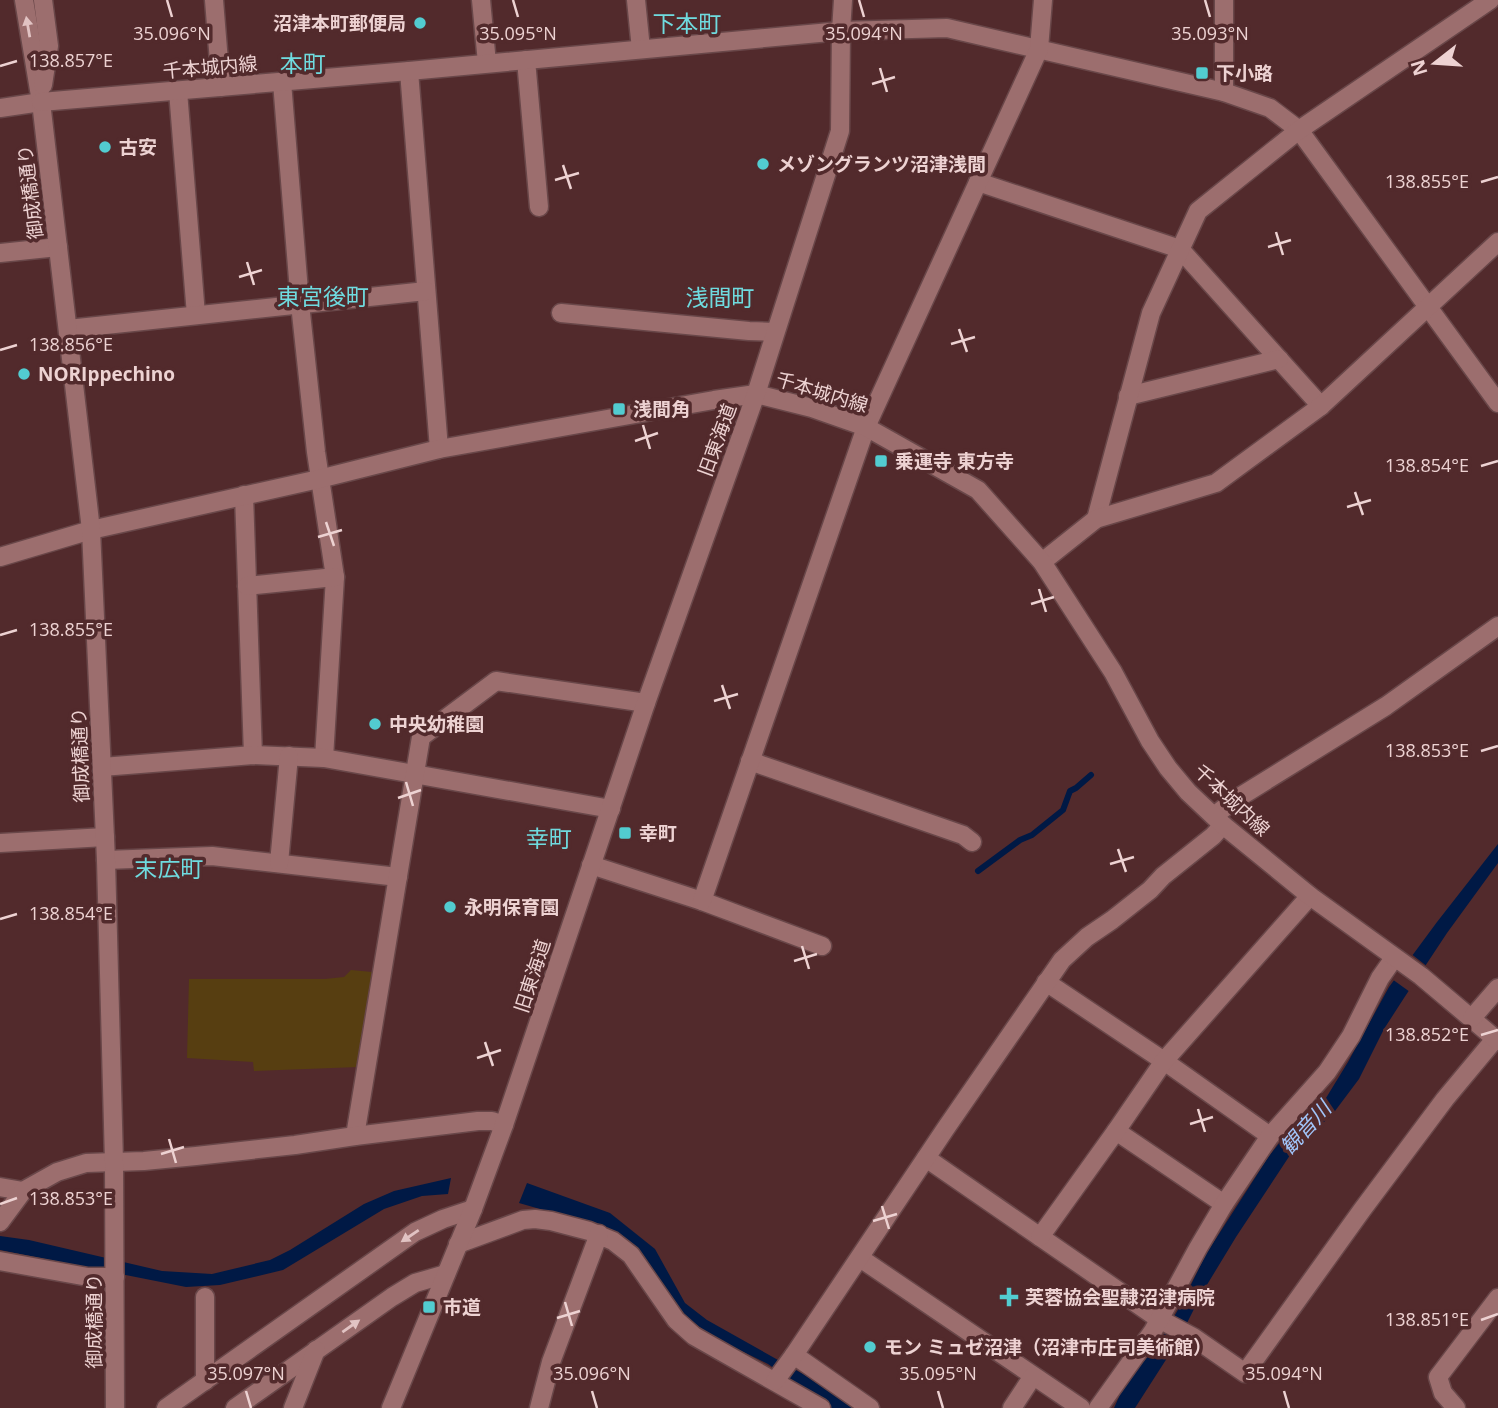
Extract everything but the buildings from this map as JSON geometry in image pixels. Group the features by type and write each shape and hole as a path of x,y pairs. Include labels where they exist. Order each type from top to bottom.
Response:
{"street":[{"path":"24,0 41,102"},
{"path":"41,102 49,46 43,0"},
{"path":"214,0 220,87"},
{"path":"481,0 487,63"},
{"path":"636,0 641,49"},
{"path":"843,0 841,31 947,28 1224,92 1270,108 1299,130 1498,403"},
{"path":"702,901 866,427 1039,49 1043,0"},
{"path":"1224,0 1224,92"},
{"path":"1096,519 1150,313 1198,211 1299,130 1490,0"},
{"name":"千本城内線","path":"0,108 41,102 841,31 841,131 756,394 813,408 866,427 978,490 1042,562 1113,672 1150,741 1188,792 1310,896 1421,976 1497,1040"},
{"path":"526,60 539,207"},
{"path":"410,71 439,449"},
{"path":"282,82 300,304 319,479 335,577 324,758"},
{"path":"178,91 196,315"},
{"name":"御成橋通り","path":"41,102 91,530 106,860 114,1162 115,1408"},
{"path":"978,182 1180,249 1321,406"},
{"path":"1042,562 1096,519 1216,483 1321,406 1498,242"},
{"path":"0,253 58,247"},
{"path":"68,329 426,290"},
{"path":"561,313 775,332"},
{"path":"1128,396 1279,359"},
{"path":"0,557 91,530 439,449 756,394"},
{"name":"旧東海道","path":"391,1408 473,1209 504,1125 646,704 756,394"},
{"path":"244,495 253,755"},
{"path":"247,586 335,577"},
{"path":"775,1381 1062,960 1213,836 1219,821 1233,801 1385,706 1498,626"},
{"path":"355,1136 421,737 496,681 646,704"},
{"path":"102,766 253,755 324,758 611,809"},
{"path":"279,863 289,756"},
{"path":"750,761 963,835 972,842"},
{"path":"0,843 104,836"},
{"path":"106,860 212,856 398,877"},
{"path":"591,865 702,901 822,946"},
{"path":"1040,1237 1164,1061 1310,896"},
{"path":"1098,1408 1153,1331 1224,1204 1270,1136 1327,1072 1351,1035 1380,978 1399,961"},
{"path":"1046,982 1270,1136"},
{"path":"1472,1018 1498,988"},
{"path":"926,1158 1159,1319 1190,1335 1245,1373 1445,1099 1497,1040"},
{"path":"0,1222 23,1191 57,1172 86,1163 196,1156 478,1121 492,1121 504,1125"},
{"path":"1116,1131 1224,1204"},
{"path":"0,1187 23,1191"},
{"path":"166,1408 415,1232 473,1209"},
{"path":"458,1244 523,1220 535,1219 599,1234 631,1255 676,1320 694,1336 821,1408"},
{"path":"539,1408 551,1362 599,1234"},
{"path":"860,1258 1080,1408"},
{"path":"0,1261 88,1277 115,1276"},
{"path":"235,1408 410,1286 446,1274"},
{"path":"205,1297 205,1381"},
{"path":"1456,1408 1443,1393 1438,1377 1498,1298"},
{"path":"293,1408 316,1350"},
{"path":"794,1355 870,1408"},
{"path":"1012,1408 1033,1376"}],"shaded area":[{"path":"351,970 372,972 358,1067 254,1071 253,1062 187,1058 189,979 325,979 344,977"}],"water":[{"name":"観音川","path":"1498,844 1498,863 1447,933 1384,1029 1359,1079 1332,1115 1296,1146 1236,1237 1202,1293 1178,1341 1135,1408 1114,1408 1127,1379 1156,1348 1206,1254 1269,1156 1284,1137 1326,1098 1389,987"},
{"path":"451,1178 448,1194 422,1196 384,1209 283,1270 220,1285 186,1287 0,1250 0,1236 29,1240 162,1271 212,1274 270,1260 364,1204 394,1191"},
{"path":"527,1183 610,1213 655,1249 685,1303 707,1320 803,1374 854,1408 830,1408 768,1364 715,1338 687,1318 654,1273 613,1230 519,1203"}],"pier":[{"path":"1410,953 1428,967 1410,992 1392,979"}],"waterway":[{"path":"978,871 1020,840 1032,835 1063,810 1070,791 1091,775"}],"place":[{"name":"沼津本町郵便局","path":"420,23"},
{"name":"下小路","path":"1202,73"},
{"name":"古安","path":"105,147"},
{"name":"メゾングランツ沼津浅間","path":"763,164"},
{"name":"NORIppechino","path":"24,374"},
{"name":"浅間角","path":"619,409"},
{"name":"乗運寺 東方寺","path":"881,461"},
{"name":"中央幼稚園","path":"375,724"},
{"name":"幸町","path":"625,833"},
{"name":"永明保育園","path":"450,907"},
{"name":"芙蓉協会聖隷沼津病院","path":"1009,1297"},
{"name":"市道","path":"429,1307"},
{"name":"モン ミュゼ沼津（沼津市庄司美術館）","path":"870,1347"}],"district":[{"name":"下本町","path":"687,24"},
{"name":"本町","path":"303,64"},
{"name":"東宮後町","path":"323,297"},
{"name":"浅間町","path":"720,298"},
{"name":"幸町","path":"549,839"},
{"name":"末広町","path":"169,869"}]}
